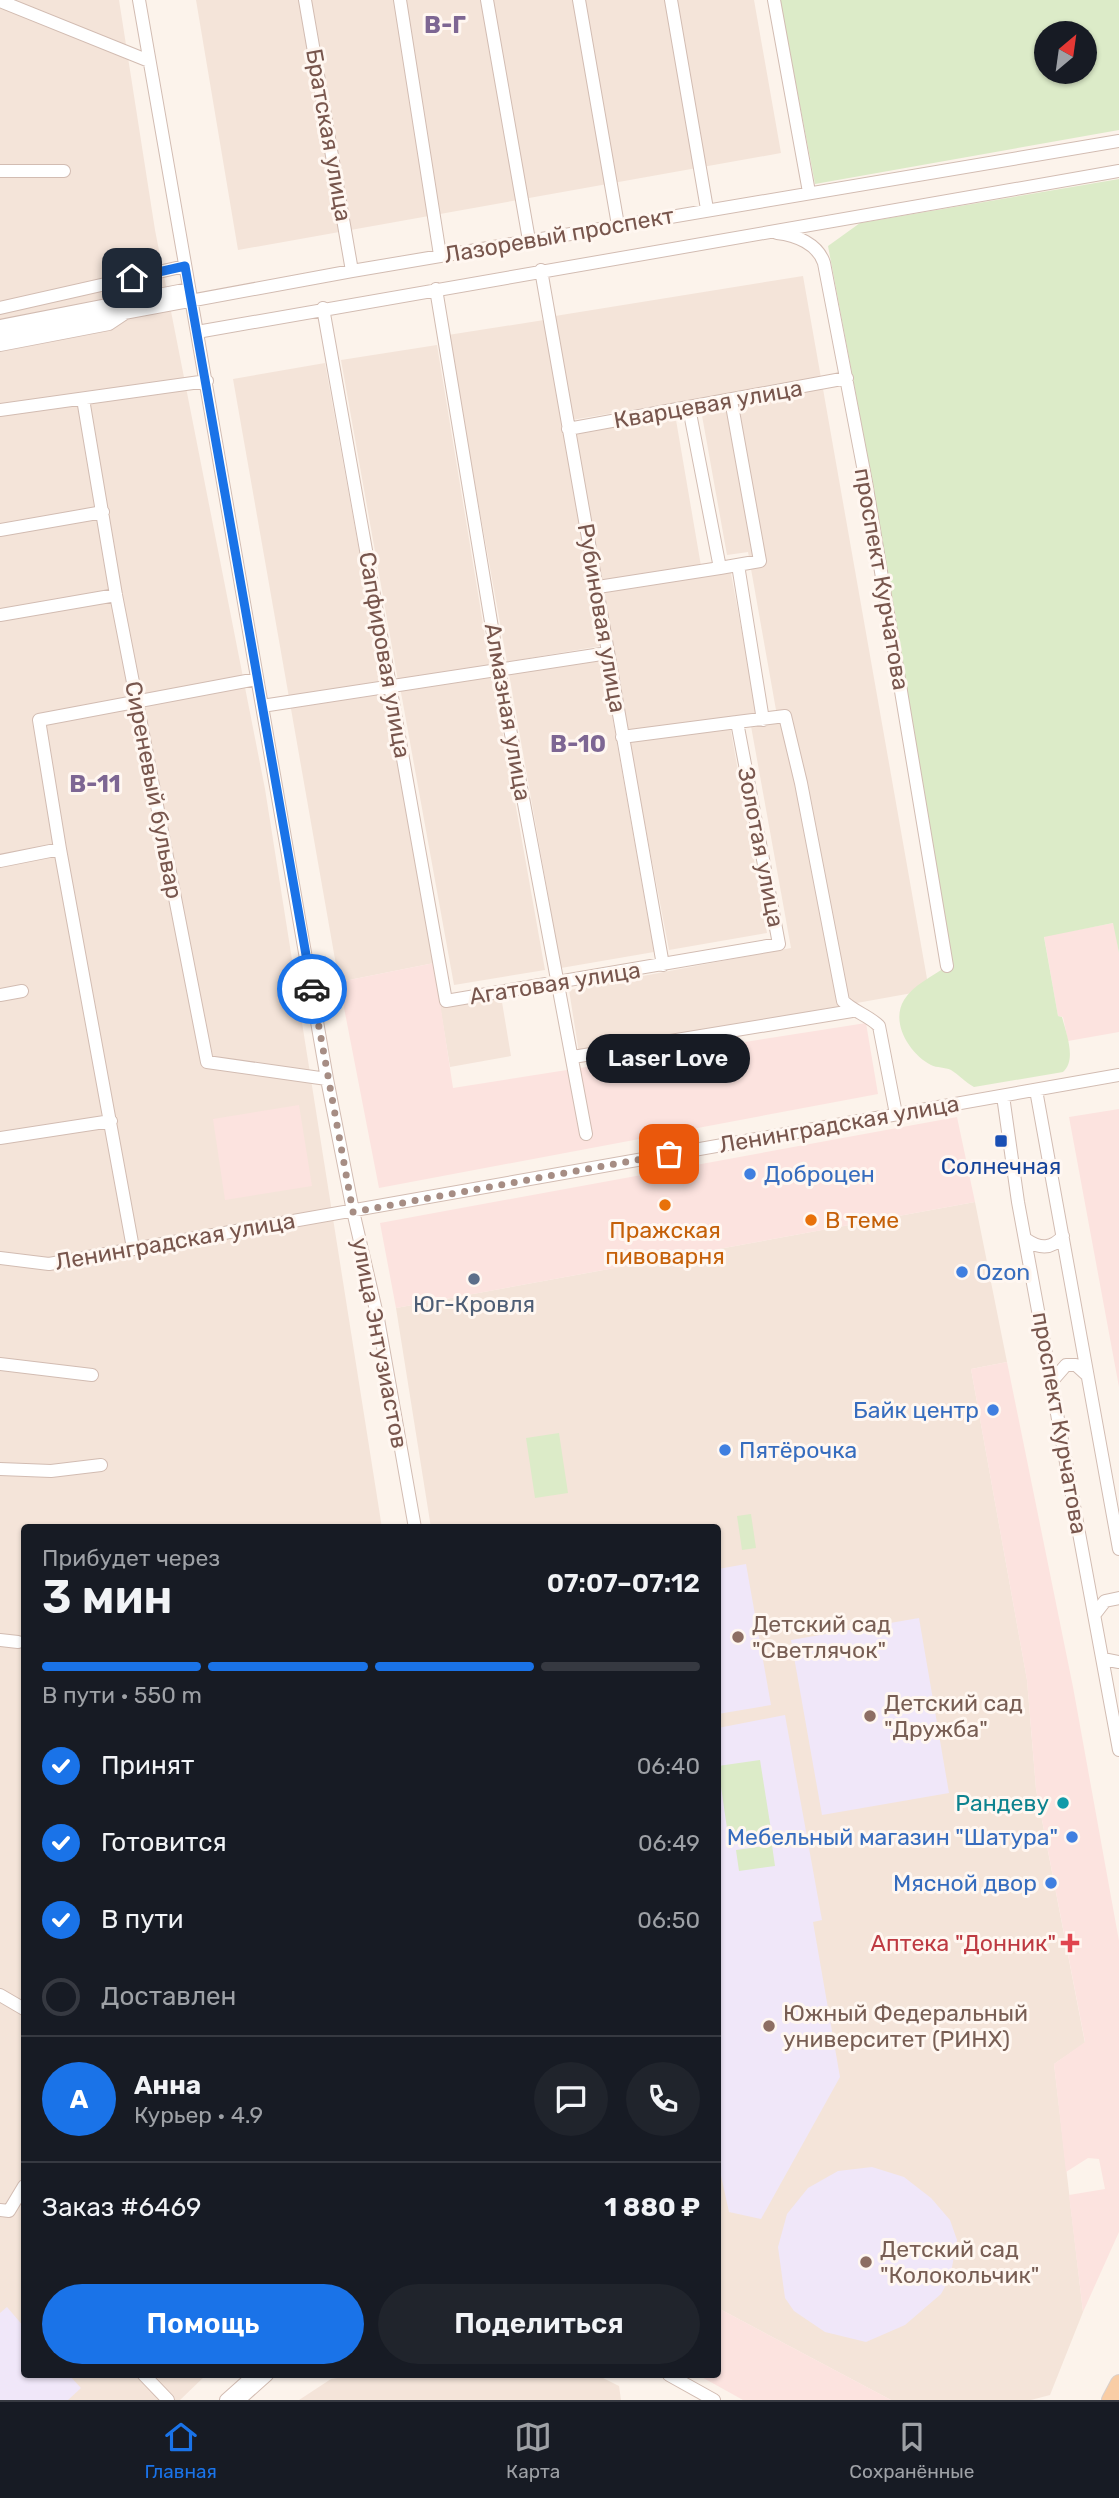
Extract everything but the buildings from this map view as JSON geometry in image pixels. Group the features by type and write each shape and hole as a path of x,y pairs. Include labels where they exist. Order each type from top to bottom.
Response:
{"main road":[{"path":"1110,2400 1119,2382"}],"street":[{"name":"улица Энтузиастов","path":"139,0 327,1079 352,1213 378,1320 414,1524"},
{"name":"Братская улица","path":"305,0 352,271"},
{"path":"400,0 440,255"},
{"path":"487,0 529,240"},
{"path":"579,0 618,225"},
{"path":"671,0 707,209"},
{"path":"774,0 809,192"},
{"path":"0,1 149,61"},
{"name":"Лазоревый проспект","path":"0,326 190,294 352,271 1119,141"},
{"path":"0,171 64,171"},
{"name":"Лазоревый проспект","path":"197,332 1119,171"},
{"name":"проспект Курчатова","path":"766,232 782,233 801,240 817,248 822,254 847,378 947,966"},
{"path":"0,308 185,266"},
{"name":"Рубиновая улица","path":"541,270 663,965"},
{"name":"Алмазная улица","path":"436,289 499,670 586,1134"},
{"name":"Лазоревый проспект","path":"0,336 128,311 190,294"},
{"name":"Сапфировая улица","path":"323,309 446,1001"},
{"path":"0,345 109,324 128,311"},
{"name":"Кварцевая улица","path":"568,429 847,378"},
{"path":"0,410 207,381"},
{"name":"Сиреневый бульвар","path":"82,399 116,595 207,1062 327,1079"},
{"path":"598,587 760,561 731,400"},
{"path":"689,408 720,568"},
{"path":"0,530 103,512"},
{"path":"738,565 763,720"},
{"path":"0,615 116,595"},
{"path":"262,706 608,653"},
{"path":"133,1248 60,849 40,720 257,679"},
{"path":"622,737 785,716 801,783 843,1001 852,1011"},
{"name":"Золотая улица","path":"663,965 779,944 737,722"},
{"path":"0,861 60,849"},
{"name":"Агатовая улица","path":"446,1001 663,965"},
{"path":"0,995 22,991"},
{"path":"573,1057 852,1011 863,1013 879,1026 896,1114"},
{"name":"Ленинградская улица","path":"0,1258 49,1264 352,1213 1119,1076"},
{"name":"проспект Курчатова","path":"1037,1091 1119,1549"},
{"path":"407,1524 352,1213 1003,1098"},
{"name":"проспект Курчатова","path":"1003,1098 1018,1202 1053,1380 1119,1750"},
{"path":"0,1138 111,1121"},
{"path":"1027,1240 1046,1247 1053,1245 1063,1236"},
{"path":"0,1364 92,1376"},
{"path":"1053,1380 1066,1365 1076,1365 1087,1375"},
{"path":"0,1469 51,1471 101,1465"},
{"path":"1095,1614 1105,1601 1119,1598"},
{"path":"0,1640 18,1642"},
{"path":"1103,1659 1119,1662"},
{"path":"0,1993 21,2004"},
{"path":"4,2210 21,2190"},
{"path":"147,2378 168,2400"},
{"path":"226,2400 251,2378"},
{"path":"239,2400 264,2378"},
{"path":"674,2378 714,2400"},
{"path":"685,2378 725,2400"}],"shaded area":[{"path":"0,0 119,0 155,230 265,789 381,1524 21,1524 21,2378 203,2378 180,2400 0,2400"},
{"path":"196,0 754,0 781,153 238,250"},
{"path":"803,276 821,378 572,420 555,316"},
{"path":"544,320 601,646 507,662 448,335"},
{"path":"437,345 490,666 398,681 341,360"},
{"path":"325,363 434,963 339,982 233,379"},
{"path":"823,389 929,990 579,1053 569,990 791,948 749,715 629,734 602,589 730,568 757,713 776,710 748,552 727,555 701,410"},
{"path":"675,414 701,566 599,582 573,432"},
{"path":"602,658 654,952 561,968 509,674"},
{"path":"492,672 545,970 454,985 400,687"},
{"path":"730,726 767,933 669,950 629,741"},
{"path":"1114,923 1119,953 1119,1032 1068,1041 1063,1017 1058,1016 1044,936"},
{"path":"434,963 453,1088 866,1023 878,1094 379,1188 339,982"},
{"path":"501,996 511,1056 450,1067 440,1006"},
{"path":"299,1105 312,1186 225,1200 213,1119"},
{"path":"1119,1109 1119,1387 1069,1117"},
{"path":"957,1117 975,1202 396,1308 380,1223"},
{"path":"975,1202 1007,1362 971,1369 1027,1680 1036,1789 1085,2043 1054,2064 1083,2312 1050,2395 1031,2400 891,2400 721,2310 721,1524 430,1524 396,1308"},
{"path":"1007,1362 1073,1687 1119,1941 1119,2232 1083,2312 1069,2195 1105,2189 1099,2159 1088,2158 1066,2172 1054,2064 1085,2042 1036,1789 1027,1680 971,1369"},
{"name":"Детский сад \"Светлячок\"","path":"746,1564 771,1705 721,1713 721,1568"},
{"name":"Детский сад \"Дружба\"","path":"919,1618 949,1793 822,1815 791,1640"},
{"path":"785,1715 822,1920 813,1922 840,2077 761,2219 729,2212 721,2176 721,1727"},
{"name":"Детский сад \"Колокольчик\"","path":"872,2167 904,2177 931,2198 950,2220 957,2240 950,2278 941,2294 905,2325 866,2342 825,2332 794,2311 785,2298 778,2247 787,2214 808,2188 838,2171"},
{"path":"7,2307 21,2323 21,2378 72,2378 81,2388 68,2400 0,2400 0,2313"},
{"path":"721,2310 891,2400 743,2400 703,2378 721,2378"},
{"path":"603,2378 619,2386 621,2400 299,2400 331,2379"}],"green space":[{"path":"780,0 1119,0 1119,130 815,184"},
{"path":"1119,179 1119,953 1113,923 1044,937 1058,1016 1062,1017 1069,1046 1067,1067 1063,1072 974,1087 951,1070 933,1066 923,1060 904,1037 899,1018 900,1009 908,995 947,966 870,469 828,246 860,223"},
{"path":"559,1433 568,1493 535,1498 526,1438"},
{"path":"751,1514 756,1548 742,1550 737,1516"},
{"path":"760,1760 772,1836 729,1842 721,1787 721,1766"},
{"path":"772,1845 775,1866 739,1871 736,1850"}],"way so far":[{"path":"312,989 353,1212 669,1154"}],"place":[{"name":"Солнечная","path":"1001,1141"},
{"name":"Laser Love","path":"669,1154"},
{"name":"Доброцен","path":"750,1174"},
{"name":"Пражская пивоварня","path":"665,1205"},
{"name":"В теме","path":"811,1220"},
{"name":"Ozon","path":"962,1272"},
{"name":"Юг-Кровля","path":"474,1279"},
{"name":"Байк центр","path":"993,1410"},
{"name":"Пятёрочка","path":"725,1450"},
{"name":"Детский сад \"Светлячок\"","path":"738,1637"},
{"name":"Детский сад \"Дружба\"","path":"870,1716"},
{"name":"Рандеву","path":"1063,1803"},
{"name":"Мебельный магазин \"Шатура\"","path":"1072,1837"},
{"name":"Мясной двор","path":"1051,1883"},
{"name":"Аптека \"Донник\"","path":"1070,1943"},
{"name":"Южный Федеральный университет (РИНХ)","path":"769,2026"},
{"name":"Детский сад \"Колокольчик\"","path":"866,2262"}],"district":[{"name":"В-Г","path":"445,25"},
{"name":"В-10","path":"578,744"},
{"name":"В-11","path":"95,784"}],"route":[{"path":"132,278 185,266 312,989"}]}
